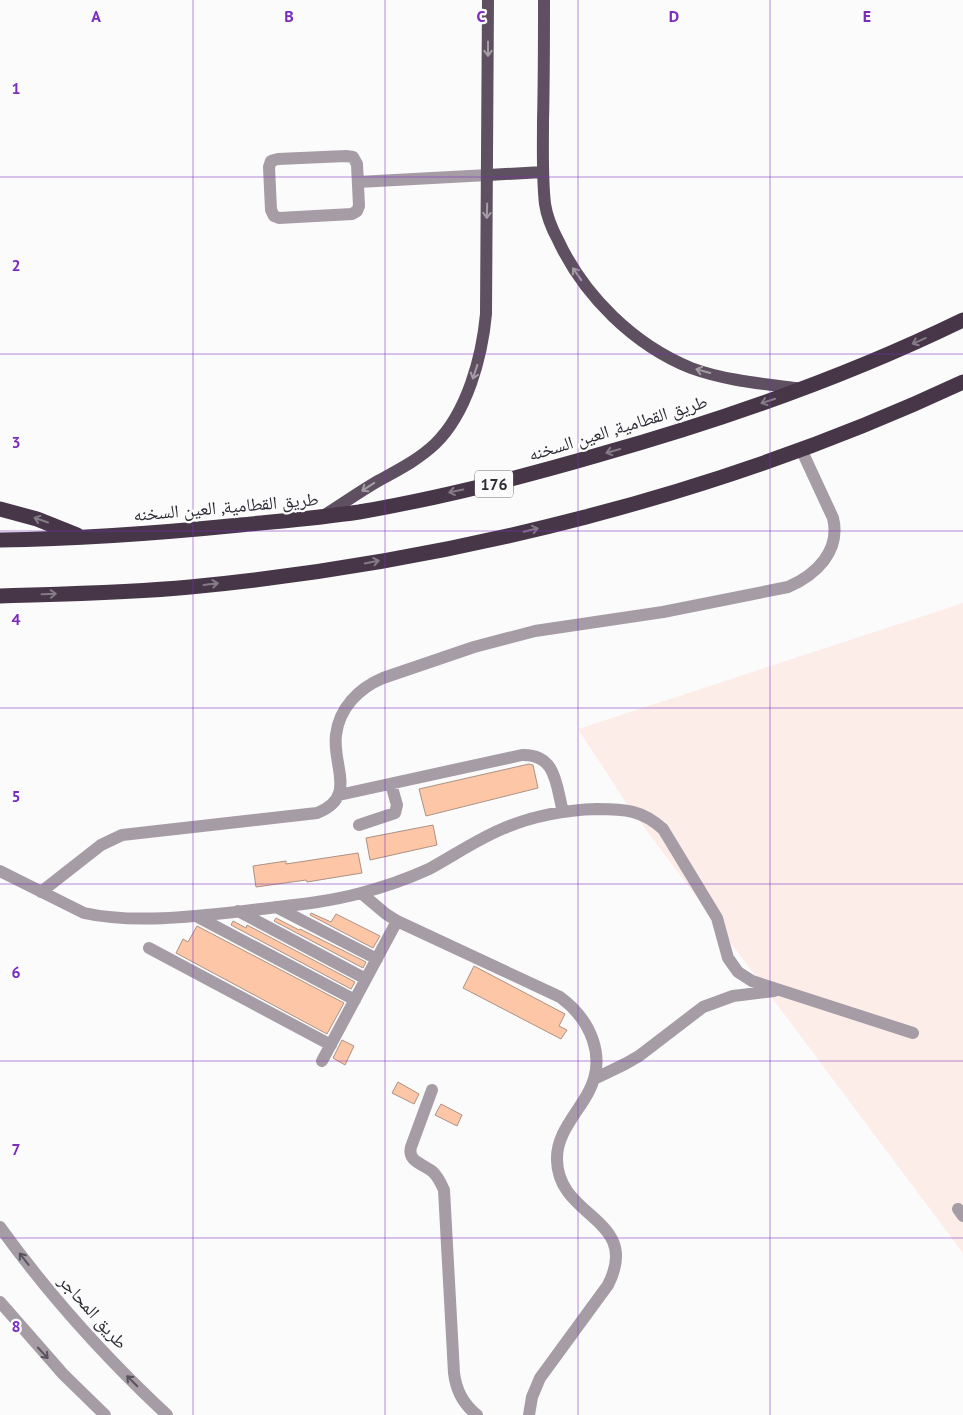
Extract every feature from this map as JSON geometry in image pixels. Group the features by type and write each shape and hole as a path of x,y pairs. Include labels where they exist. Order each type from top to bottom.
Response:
{"highway":[{"name":"طريق القطامية, العين السخنه","path":"0,540 169,532 322,517 362,511 508,481 650,440 803,389 922,340 963,320"},
{"path":"0,596 190,587 347,567 495,539 640,502 801,449 922,401 963,382"},
{"path":"0,509 37,519 81,537"}],"main road":[{"path":"322,517 378,481 405,467 437,442 468,392 481,354 486,314 488,0"},
{"path":"544,0 543,172 546,206 561,248 586,286 600,303 628,329 652,347 692,368 723,377 803,389"},
{"path":"488,175 543,172"}],"street":[{"path":"350,156 356,160 358,182 359,206 355,213 280,218 276,218 272,214 271,161 350,156"},
{"path":"358,182 488,175"},
{"path":"41,892 96,848 122,835 317,813 326,810 339,795 341,786 335,736 338,724 350,700 371,683 504,638 567,625 663,612 788,587 810,575 820,566 832,547 835,528 833,518 801,449"},
{"path":"339,795 522,755 531,755 540,758 553,770 563,812"},
{"path":"359,824 391,816 395,813 396,805 391,784"},
{"path":"0,871 84,913 122,918 196,916 326,901 361,893 395,883 428,869 503,828 532,819 563,812 631,810 654,821 663,829 717,918 725,951 732,965 744,977 913,1033"},
{"path":"361,893 386,914 398,921 560,997 580,1015 593,1039 596,1052 594,1079 589,1092 559,1143 557,1166 564,1189 571,1198 606,1229 616,1251 616,1263 608,1285 540,1378 532,1397 529,1415"},
{"path":"276,907 377,959"},
{"path":"238,911 366,979"},
{"path":"196,916 354,1000"},
{"path":"322,1061 398,921"},
{"path":"149,948 330,1045"},
{"path":"594,1079 639,1056 702,1007 733,996 780,990"},
{"path":"432,1090 410,1154 415,1161 437,1176 444,1190 454,1373 462,1399 477,1415"},
{"name":"طريق المحاجر","path":"0,1227 77,1322 113,1362 167,1415"},
{"path":"0,1302 63,1374 105,1415"}],"shaded area":[{"path":"963,603 963,1253 629,807 578,729"}],"building":[{"path":"529,764 533,765 538,788 426,816 419,789"},
{"path":"433,825 437,845 370,860 366,838"},
{"path":"358,853 362,873 307,882 306,880 256,887 253,866 286,861 286,864"},
{"path":"311,913 331,922 336,914 380,936 373,948 310,915"},
{"path":"276,918 366,962 363,968 274,921"},
{"path":"233,921 246,928 247,925 355,982 351,989 231,925"},
{"path":"197,926 344,1003 327,1034 176,953 183,939 188,942"},
{"path":"474,966 565,1014 559,1026 567,1030 561,1039 463,988"},
{"path":"342,1040 354,1046 345,1065 333,1058"},
{"path":"398,1082 419,1094 414,1104 392,1093"},
{"path":"441,1104 462,1115 457,1126 435,1115"}]}
